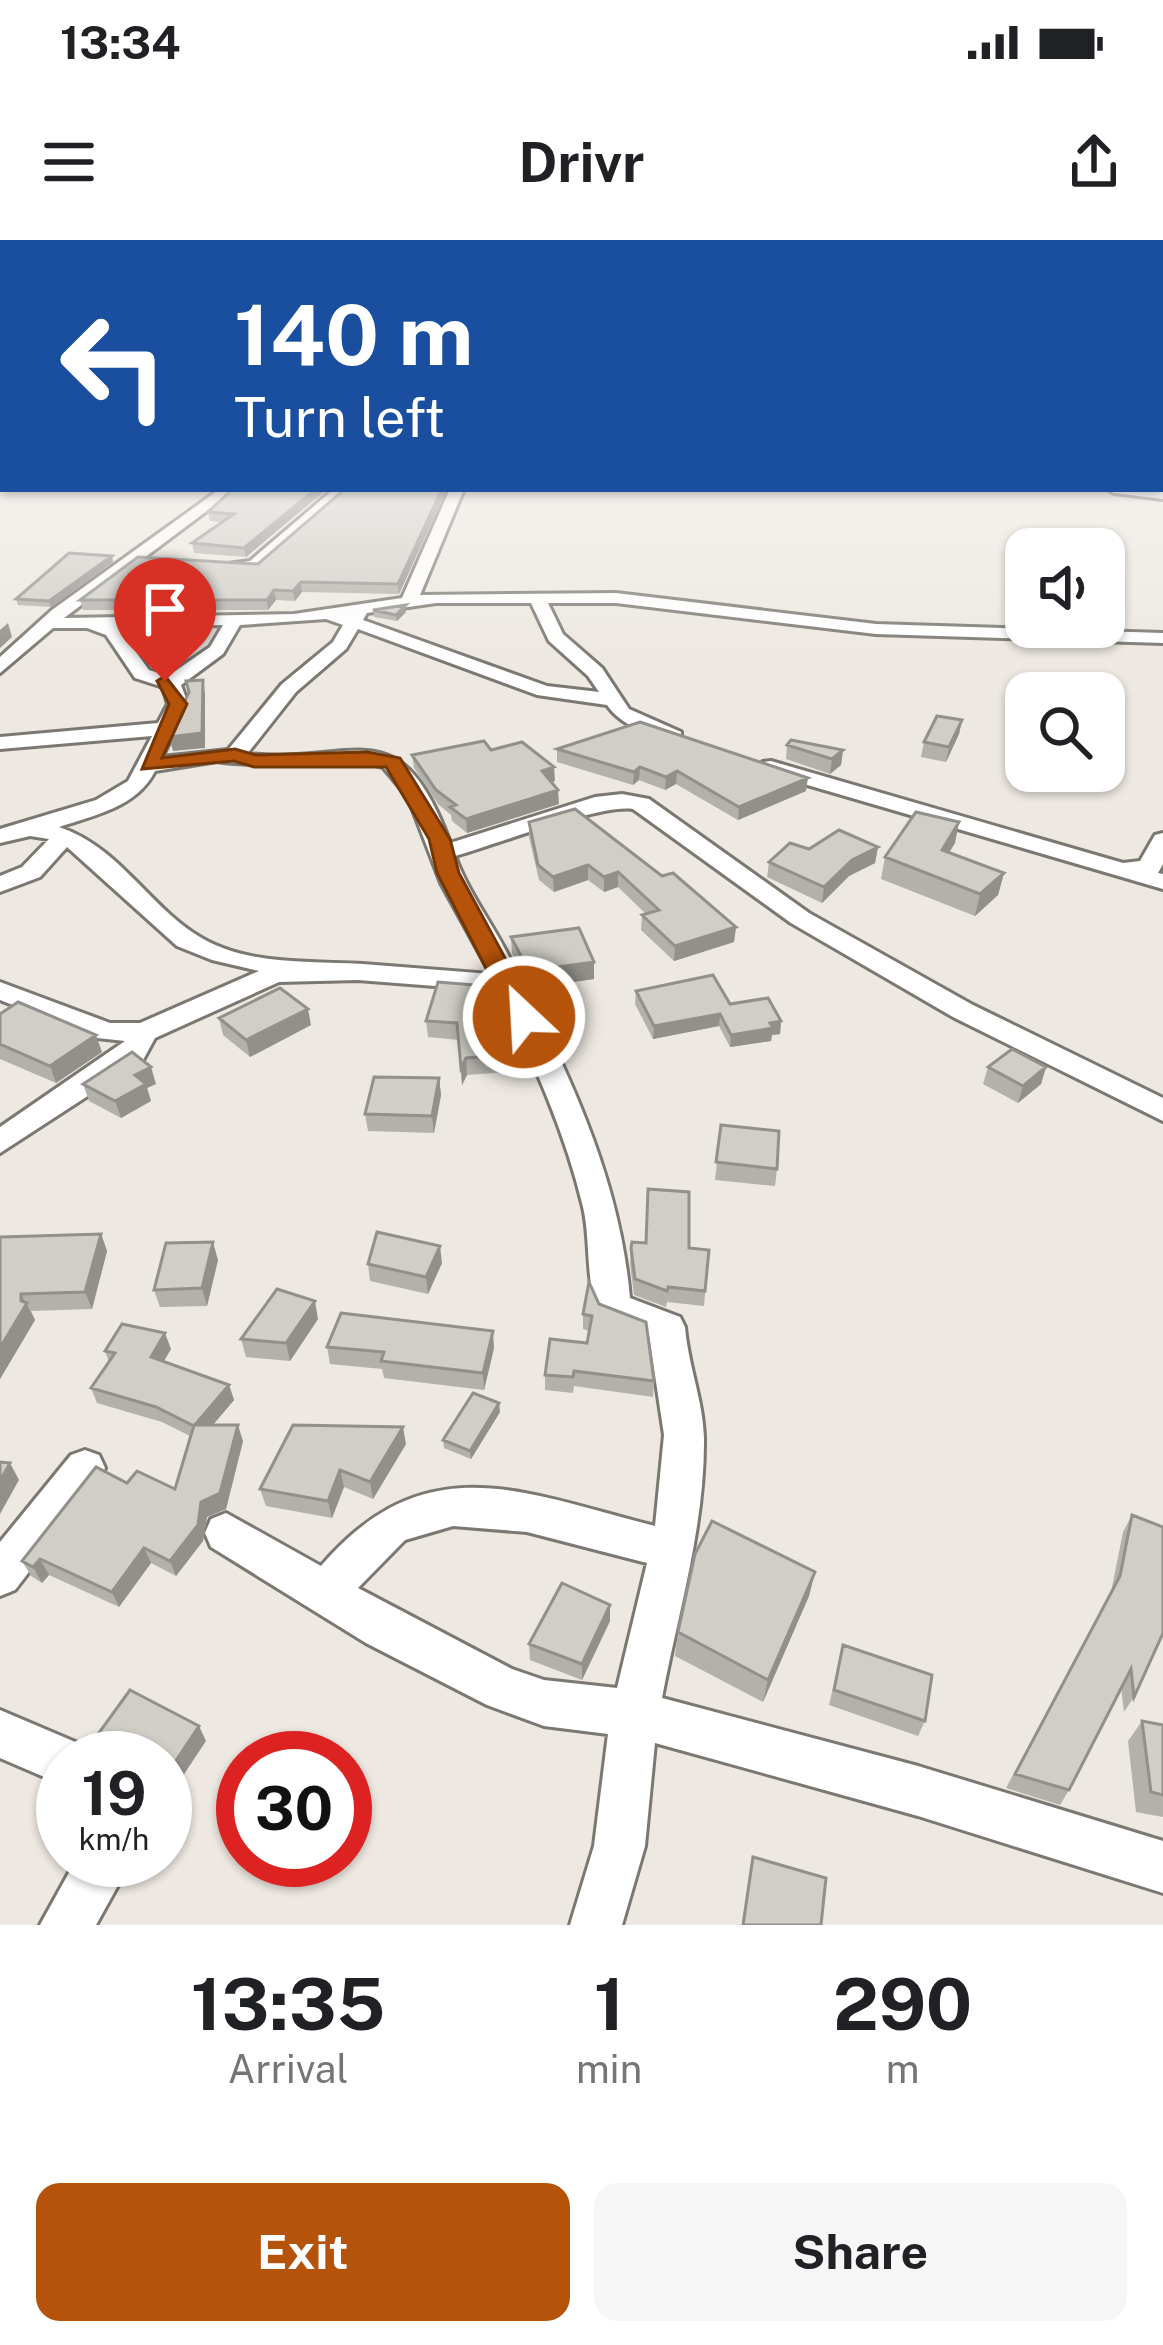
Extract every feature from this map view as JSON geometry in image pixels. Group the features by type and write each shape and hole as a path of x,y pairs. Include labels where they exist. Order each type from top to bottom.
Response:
{"street":[{"path":"0,667 46,625 206,506"},
{"path":"195,563 254,566 323,506"},
{"path":"410,600 450,506"},
{"path":"137,557 157,559"},
{"path":"22,626 85,620 234,621 359,615 410,600 633,598 920,632 1163,638"},
{"path":"538,600 556,637 595,672 633,721 692,742"},
{"path":"359,615 544,691 613,700"},
{"path":"235,755 289,688 334,651 359,615"},
{"path":"85,620 111,631 142,674 171,683"},
{"path":"171,683 218,650 234,621"},
{"path":"12,834 121,797 145,777 178,704 171,683"},
{"path":"0,742 113,736 254,761 367,758 393,763 444,852 448,873 509,984 574,1123 610,1240 613,1306 667,1327 667,1367 680,1394 685,1430 683,1473 635,1714 618,1853 596,1925"},
{"path":"754,762 1163,882"},
{"path":"444,852 569,815 585,805 613,799 641,804 800,918 962,1012 1163,1111"},
{"path":"12,834 64,837 115,871 185,940 304,971"},
{"path":"0,885 31,872 64,837"},
{"path":"1120,870 1149,868 1163,840"},
{"path":"0,990 107,1032 144,1032 240,985 274,974 304,971 509,984"},
{"path":"0,1142 133,1053 144,1032"},
{"path":"0,1575 85,1468"},
{"path":"326,1593 389,1526 445,1505 516,1513 668,1549"},
{"path":"226,1533 502,1689 544,1702 635,1714 918,1791 1163,1867"},
{"path":"0,1734 36,1749"},
{"path":"66,1925 89,1887"}],"building":[{"path":"215,506 296,506 244,548 192,543 234,514 208,512"},
{"path":"326,506 434,506 398,584 301,582 293,591 274,590 267,600 80,600 138,557 258,564"},
{"path":"69,553 112,556 49,601 16,599"},
{"path":"406,605 396,615 373,610"},
{"path":"203,680 202,733 169,737 189,692 186,681"},
{"path":"937,716 962,720 949,747 924,742"},
{"path":"640,722 808,778 739,807 677,771 666,777 640,767 634,772 557,749"},
{"path":"791,740 843,750 832,759 787,745"},
{"path":"484,741 491,750 522,742 554,767 542,771 558,790 466,819 450,807 456,805 436,790 412,755"},
{"path":"575,809 662,876 673,873 736,927 675,946 642,915 659,910 618,872 604,877 588,865 553,877 538,865 529,822"},
{"path":"916,812 959,822 942,850 1004,873 980,894 885,857"},
{"path":"839,830 878,847 852,860 824,887 769,862 790,843 809,849"},
{"path":"579,928 594,962 529,971 511,937"},
{"path":"713,975 730,1004 768,998 781,1021 770,1023 773,1028 731,1035 720,1014 654,1026 636,991"},
{"path":"438,982 487,986 474,1029 518,1026 521,1054 466,1058 461,1068 457,1023 426,1021"},
{"path":"280,988 308,1009 246,1040 219,1018"},
{"path":"18,1002 96,1035 50,1066 0,1044 0,1014"},
{"path":"1012,1049 1046,1067 1023,1086 988,1067"},
{"path":"132,1052 151,1067 135,1075 146,1084 115,1101 83,1084"},
{"path":"374,1077 439,1078 432,1116 365,1114"},
{"path":"721,1125 779,1131 777,1169 716,1162"},
{"path":"648,1189 689,1192 689,1248 709,1250 705,1291 668,1287 667,1291 635,1279 631,1248 632,1242 646,1243"},
{"path":"377,1232 440,1246 426,1277 368,1264"},
{"path":"101,1234 85,1292 21,1294 21,1301 27,1303 0,1348 0,1237"},
{"path":"213,1242 202,1288 154,1290 166,1243"},
{"path":"589,1282 599,1304 646,1322 654,1381 574,1371 573,1377 545,1375 550,1339 587,1343 592,1316 583,1314"},
{"path":"277,1289 315,1301 286,1343 241,1339"},
{"path":"341,1313 493,1331 483,1373 381,1361 384,1352 327,1347"},
{"path":"122,1324 165,1333 151,1357 229,1385 194,1426 156,1407 91,1388 115,1353 105,1351"},
{"path":"473,1393 499,1403 470,1451 443,1440"},
{"path":"194,1425 238,1425 220,1493 201,1502 198,1525 170,1561 144,1548 112,1592 40,1559 33,1567 22,1561 96,1467 127,1483 137,1471 175,1489"},
{"path":"293,1425 403,1427 370,1482 340,1470 328,1501 260,1489"},
{"path":"0,1462 10,1463 0,1481"},
{"path":"1132,1515 1163,1527 1163,1633 1134,1697 1131,1669 1069,1790 1015,1774 1120,1576"},
{"path":"712,1521 815,1572 768,1680 678,1632 695,1554"},
{"path":"562,1583 610,1605 582,1664 529,1644"},
{"path":"843,1645 932,1675 925,1721 834,1690"},
{"path":"130,1690 199,1726 192,1736 192,1731 100,1731"},
{"path":"1142,1721 1163,1725 1163,1795 1151,1792"},
{"path":"753,1857 826,1878 821,1925 743,1925"}],"route":[{"path":"165,681 171,683 178,704 162,729 149,765 217,755 254,761 367,758 393,763 440,839 448,873 483,931 524,1017"}]}
